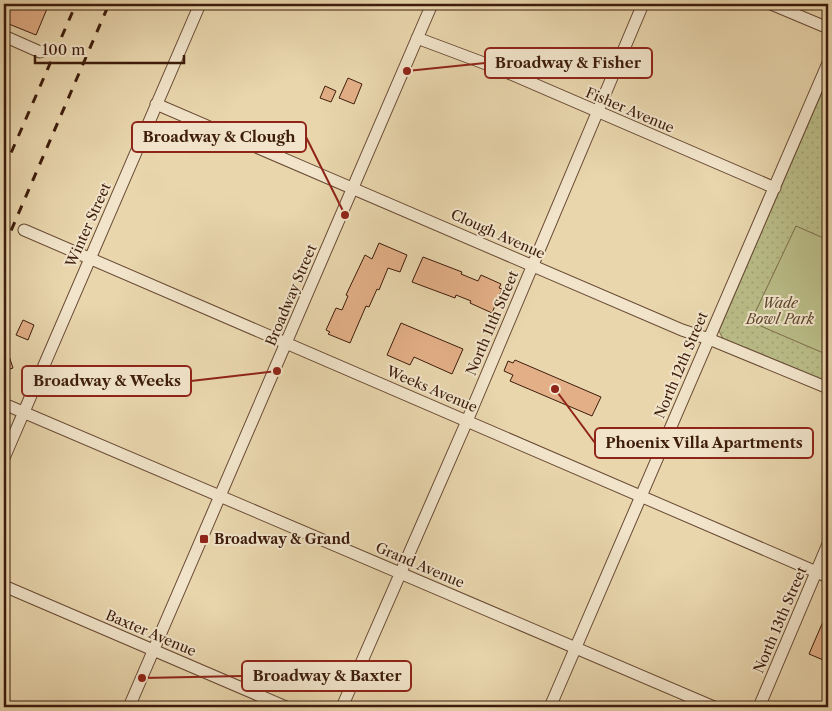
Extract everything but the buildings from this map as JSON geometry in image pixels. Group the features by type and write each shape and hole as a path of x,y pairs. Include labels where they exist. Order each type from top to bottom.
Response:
{"street":[{"name":"Winter Street","path":"4,458 200,4"},
{"name":"Broadway Street","path":"129,707 432,4"},
{"name":"North 11th Street","path":"342,707 467,421 643,4"},
{"path":"771,4 828,28"},
{"path":"4,36 40,52"},
{"name":"Fisher Avenue","path":"417,38 497,68 775,188"},
{"name":"North 12th Street","path":"550,707 828,63"},
{"name":"Clough Avenue","path":"156,104 682,330 709,339 828,388"},
{"name":"Weeks Avenue","path":"24,230 823,574"},
{"name":"Grand Avenue","path":"4,404 714,707"},
{"name":"North 13th Street","path":"759,707 823,574 828,544"},
{"name":"Baxter Avenue","path":"4,586 286,707"}],"green space":[{"name":"Wade Bowl Park","path":"828,78 828,385 725,340 719,331"},
{"path":"796,226 828,240 828,355 756,324 753,317"}],"railway":[{"path":"4,169 76,4"},
{"path":"4,247 109,4"}],"place":[{"name":"Broadway & Fisher","path":"407,71"},
{"name":"Broadway & Clough","path":"345,215"},
{"name":"Broadway & Weeks","path":"277,371"},
{"name":"Phoenix Villa Apartments","path":"555,389"},
{"name":"Broadway & Grand","path":"204,539"},
{"name":"Broadway & Baxter","path":"142,678"}]}
